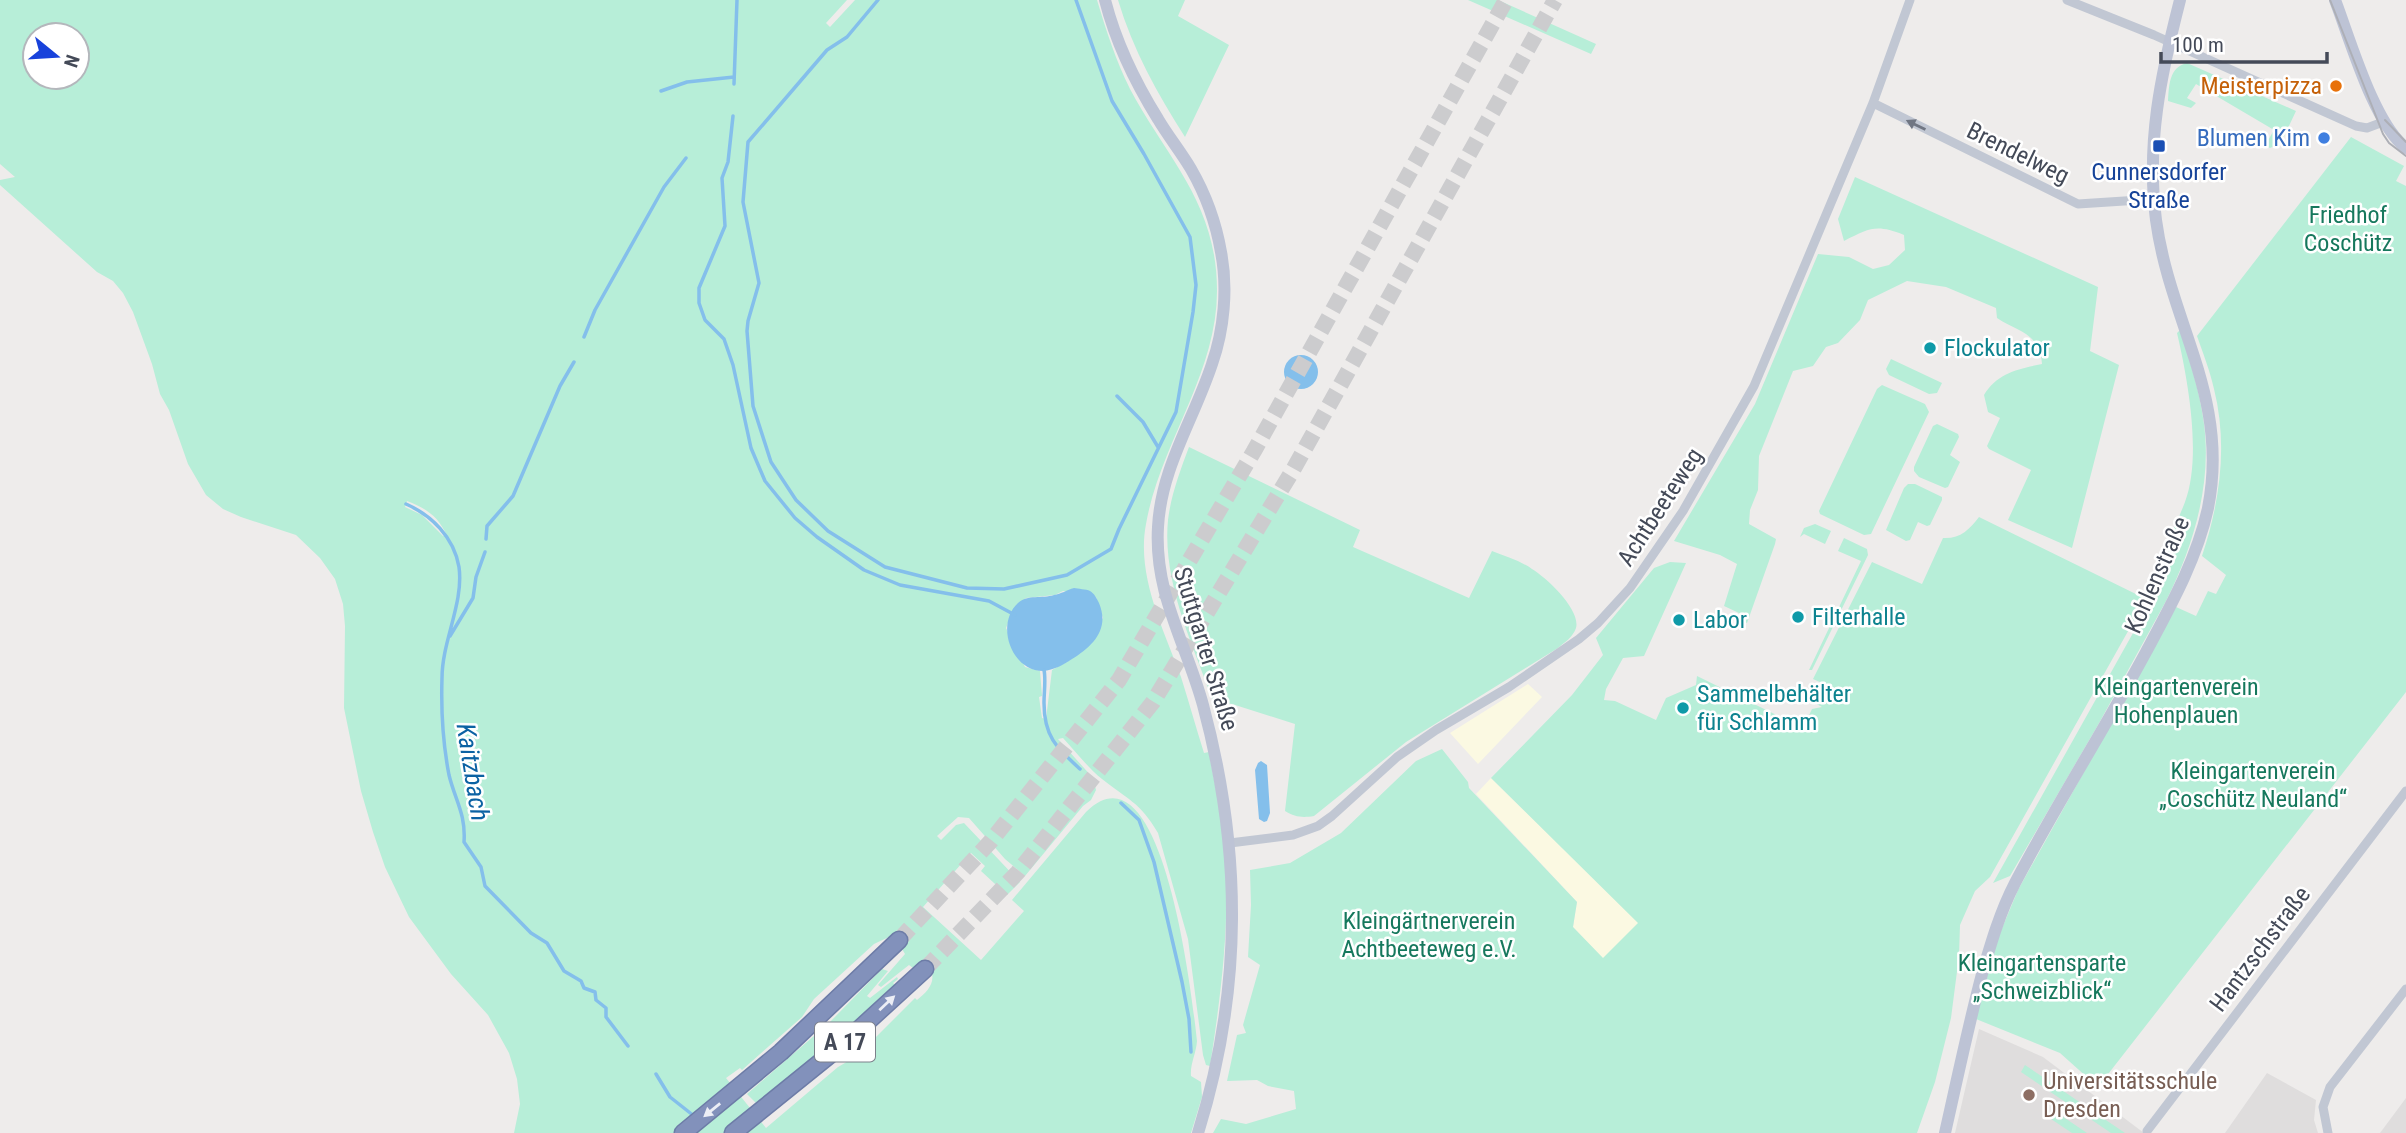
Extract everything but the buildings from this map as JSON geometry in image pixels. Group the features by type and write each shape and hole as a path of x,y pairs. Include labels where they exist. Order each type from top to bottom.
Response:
{"highway":[{"name":"A 17","path":"683,1133 821,1016 899,940"},
{"name":"A 17","path":"733,1133 843,1044 925,969"}],"street":[{"name":"Stuttgarter Straße","path":"1105,0 1122,54 1205,196 1222,257 1224,288 1219,341 1201,394 1167,473 1157,544 1167,607 1201,696 1210,731 1230,843 1233,898 1228,993 1219,1052 1198,1133"},
{"name":"Achtbeeteweg","path":"1230,843 1293,835 1318,826 1397,757 1436,730 1509,687 1579,639 1630,588 1684,511 1754,386 1873,103 1910,0"},
{"path":"2067,0 2356,126 2367,128 2383,122"},
{"name":"Kohlenstraße","path":"1945,1133 1969,1022 2001,914 2014,885 2104,729 2172,603 2186,574 2207,513 2213,458 2211,419 2203,382 2161,245 2155,199 2155,113 2161,74 2180,0"},
{"path":"2335,0 2383,122 2396,141 2406,148"},
{"name":"Brendelweg","path":"1873,103 2078,204 2155,199"},
{"name":"Hantzschstraße","path":"2147,1131 2406,791"},
{"path":"2328,1133 2323,1107 2330,1087 2406,989"}],"shaded area":[{"path":"1528,684 1542,697 1478,764 1450,733"},
{"path":"1491,778 1639,923 1603,959 1573,927 1577,902 1476,794"},
{"name":"Universitätsschule Dresden","path":"1979,1029 2043,1057 2144,1133 1955,1133"},
{"name":"Universitätsschule Dresden","path":"2267,1073 2316,1100 2314,1120 2318,1133 2225,1133"},
{"path":"2406,1098 2406,1133 2380,1133"}],"green space":[{"path":"0,0 847,0 826,23 830,27 855,0 1097,0 1130,89 1188,184 1199,207 1209,232 1215,260 1215,322 1208,351 1153,494 1144,544 1153,602 1181,677 1204,753 1209,752 1223,831 1226,920 1222,978 1210,1066 1206,1065 1203,1055 1188,939 1158,833 1133,802 1097,775 1063,738 1058,739 1093,778 1096,790 1091,800 1083,806 1025,876 1005,859 969,818 958,817 937,836 941,840 956,825 964,823 1020,882 1007,895 981,871 985,866 971,853 923,907 981,960 1024,911 1012,900 1086,812 1113,798 1136,810 1154,841 1169,884 1181,932 1197,1041 1191,1076 1201,1082 1202,1097 1191,1133 514,1133 520,1104 517,1079 509,1053 488,1015 451,974 409,917 385,867 373,832 361,791 344,708 345,626 343,604 335,579 320,558 296,535 223,509 206,495 188,464 169,410 160,394 133,312 123,293 113,281 97,272 0,185 0,180 15,177 0,164","holes":["407,501 436,518 447,536 443,536 422,515 405,507","1063,591 1096,597 1103,618 1070,660 1052,670 1046,719 1042,718 1039,697 1042,696 1040,671 1025,667 1006,628 1012,613 1026,598 1055,595","891,936 895,937 905,954 878,985 881,987 909,965 931,970 930,987 917,1000 915,998 857,1056 838,1067 766,1128 726,1078 740,1068 742,1070 802,1017 814,999 874,944"]},
{"path":"1118,0 1185,0 1178,16 1229,45 1185,137 1147,71"},
{"path":"1468,0 1498,0 1596,44 1591,54"},
{"path":"2187,63 2296,111 2281,143 2270,148 2255,140 2256,138 2266,144 2274,130 2196,84 2187,98 2196,103 2191,108 2168,101 2173,73"},
{"path":"2351,137 2404,166 2396,181 2406,186 2406,692 2098,1087 2060,1053 1976,1019 1995,945 2018,890 2176,607 2196,616 2208,591 2216,594 2226,575 2202,556 2217,494 2221,431 2214,389 2197,336"},
{"path":"1855,177 2098,287 2090,351 2119,365 2072,548 2008,520 2031,470 1987,446 2000,418 1988,412 1984,395 2002,377 2042,364 2037,345 2026,334 1997,318 1996,308 1946,287 1907,281 1868,300 1860,320 1838,343 1826,347 1813,366 1793,371 1759,456 1758,490 1750,510 1749,524 1776,539 1747,623 1738,618 1739,613 1724,606 1737,564 1720,555 1674,541 1755,404 1818,254 1849,257 1873,269 1889,265 1905,250 1904,235 1886,229 1867,230 1844,241 1838,219"},
{"path":"2180,330 2200,400 2206,447 2203,493 2192,537 2166,601 2098,725 2010,876 1993,883 2142,617 2154,573 2185,502 2190,484 2193,441 2189,395 2177,333"},
{"path":"1891,359 1942,383 1937,393 1929,394 1889,375 1886,369"},
{"path":"1882,385 1925,404 1929,412 1871,534 1864,535 1820,514 1819,511 1877,389"},
{"path":"1937,424 1959,437 1950,455 1960,462 1945,488 1919,477 1914,471 1933,426"},
{"path":"1189,447 1360,530 1353,547 1469,598 1492,551 1518,561 1538,573 1562,595 1573,612 1575,631 1558,648 1406,742 1314,816 1289,813 1285,811 1295,724 1232,704 1213,701 1174,590 1167,543 1168,520 1179,474"},
{"path":"1908,484 1915,484 1942,497 1942,500 1930,525 1918,522 1910,540 1906,541 1886,530"},
{"name":"Kleingärtnerverein Achtbeeteweg e.V.","path":"1979,517 2142,597 2136,617 1990,877 1975,891 1960,925 1951,1018 1935,1082 1917,1133 1213,1133 1221,1119 1246,1124 1296,1109 1294,1091 1268,1086 1257,1080 1227,1081 1237,1035 1246,1033 1243,1025 1260,965 1248,957 1250,870 1290,863 1341,833 1416,761 1442,749 1468,782 1469,788 1577,902 1573,927 1603,958 1638,923 1491,778 1572,695 1603,655 1596,638 1654,568 1670,562 1686,563 1644,656 1623,658 1606,689 1604,700 1615,701 1656,720 1666,698 1696,685 1697,676 1803,728 1812,709 1822,707 1813,702 1822,683 1813,679 1872,562 1922,584 1943,538 1964,533"},
{"path":"1815,524 1831,531 1825,544 1804,534 1800,537 1804,528"},
{"path":"1844,538 1867,549 1868,555 1812,670 1809,670 1861,561 1838,551"},
{"path":"882,969 888,971 867,996 870,998 897,977 893,983 896,986 848,1029 756,1103 747,1094 830,1022"},
{"path":"2025,1065 2125,1133 2111,1133 2021,1072"},
{"path":"2056,1112 2087,1133 2072,1133 2051,1119"}],"water":[{"path":"1301,355 1313,360 1318,372 1313,384 1301,389 1289,384 1284,372 1289,360"},
{"path":"1074,588 1090,591 1099,603 1102,621 1098,636 1080,654 1055,668 1043,671 1022,663 1015,655 1007,634 1011,612 1022,600 1059,594"},
{"path":"1261,761 1267,765 1270,813 1264,822 1259,819 1255,770"}],"waterway":[{"path":"734,84 737,0"},
{"path":"878,0 847,37 827,50 748,142 743,202 759,283 747,331 753,406 771,462 796,500 828,531 885,567 967,588 1004,589 1067,575 1111,549 1176,412 1193,312 1196,285 1190,237 1112,101 1076,0"},
{"path":"661,91 687,82 734,77"},
{"path":"733,116 728,162 722,178 725,226 699,288 699,303 705,320 724,339 733,365 751,448 765,481 795,518 864,570 900,585 989,601 1015,615"},
{"path":"584,337 595,310 664,187 686,158"},
{"path":"486,539 487,526 513,496 560,386 574,362"},
{"path":"1117,396 1143,422 1158,447"},
{"name":"Kaitzbach","path":"406,504 424,514 440,528 452,546 459,567 456,608 443,664 442,702 447,763 462,815 464,842 481,867 485,886 531,933 547,943 564,971 581,981 584,988 595,992 596,1000 606,1008 606,1017 628,1046"},
{"path":"450,636 473,598 476,577 485,552"},
{"path":"1044,670 1046,725 1053,741 1080,769"},
{"path":"1121,803 1139,820 1154,862 1182,982 1189,1019 1191,1052"},
{"name":"Kaitzbach","path":"656,1074 670,1097 694,1116"}],"tunnel":[{"path":"899,940 991,841 1119,680 1254,451 1506,0"},
{"path":"925,969 1018,872 1153,702 1293,470 1555,0"}],"tram line":[{"path":"2330,0 2383,134 2389,143 2406,156"},
{"path":"2385,120 2406,142"}],"place":[{"name":"Meisterpizza","path":"2336,86"},
{"name":"Blumen Kim","path":"2324,138"},
{"name":"Cunnersdorfer Straße","path":"2159,146"},
{"name":"Flockulator","path":"1930,348"},
{"name":"Filterhalle","path":"1798,617"},
{"name":"Labor","path":"1679,620"},
{"name":"Sammelbehälter für Schlamm","path":"1683,708"},
{"name":"Universitätsschule Dresden","path":"2029,1095"}],"park label":[{"name":"Friedhof Coschütz","path":"2348,229"},
{"name":"Kleingartenverein Hohenplauen","path":"2176,701"},
{"name":"Kleingartenverein „Coschütz Neuland“","path":"2253,785"},
{"name":"Kleingartensparte „Schweizblick“","path":"2042,977"}]}
